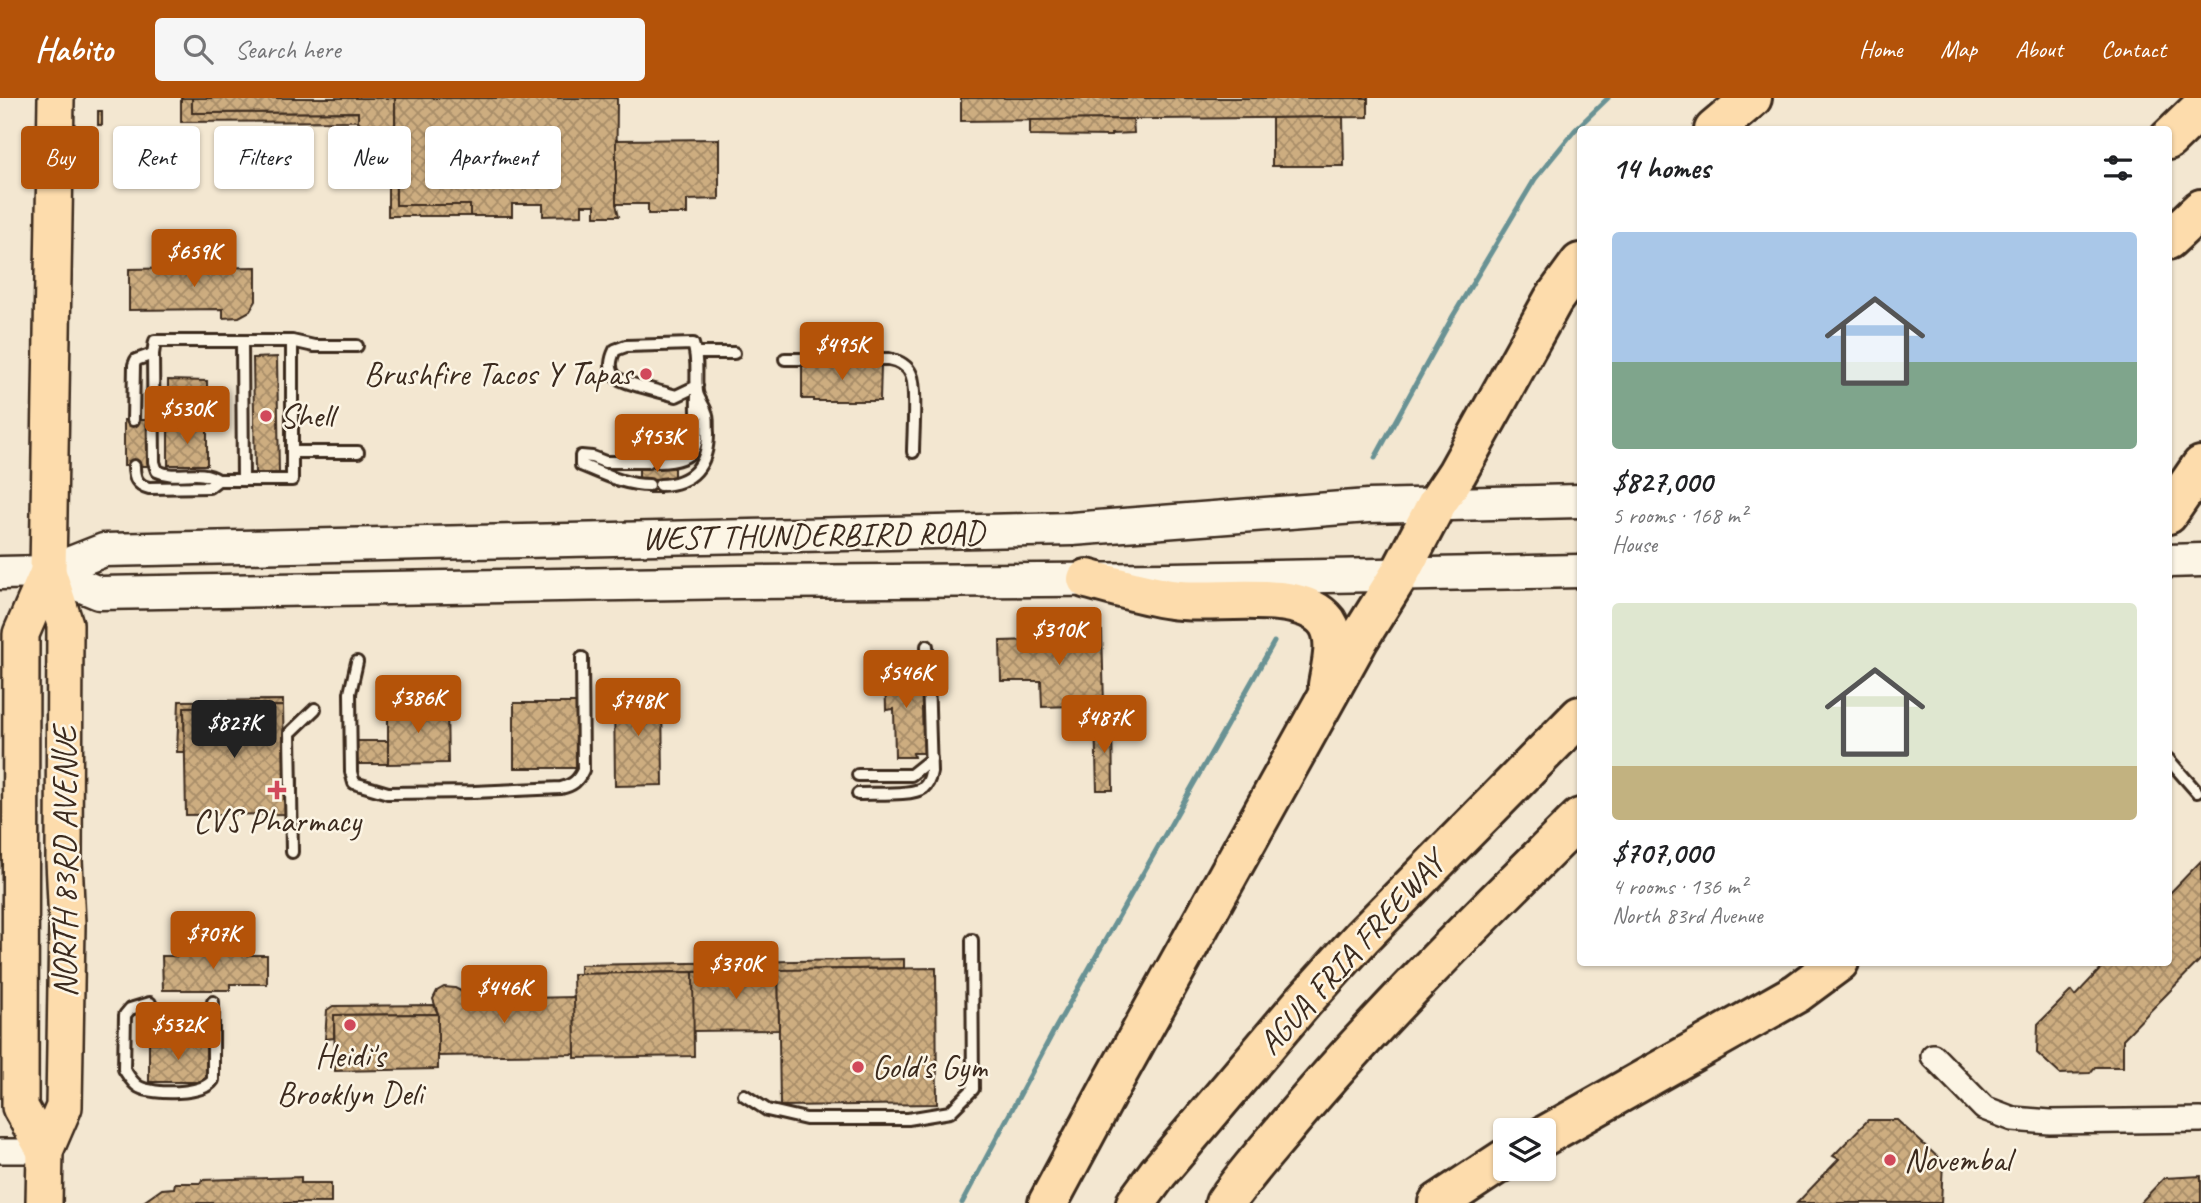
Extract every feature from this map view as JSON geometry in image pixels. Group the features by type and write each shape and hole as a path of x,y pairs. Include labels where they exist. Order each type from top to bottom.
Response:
{"highway":[{"path":"1719,126 1752,98"},
{"path":"2172,136 2201,108"},
{"path":"2172,236 2201,209"},
{"path":"1048,1203 1326,698 1399,575 1553,300 1577,267"},
{"path":"1087,579 1173,600 1287,603 1311,609 1325,620 1332,631 1333,656 1326,698"},
{"name":"AGUA FRIA FREEWAY","path":"1136,1203 1214,1107 1361,938 1577,719"},
{"name":"AGUA FRIA FREEWAY","path":"1224,1203 1325,1080 1458,939 1577,821"},
{"path":"1556,1129 1797,993 1834,966"},
{"path":"1438,1203 1493,1167"}],"main road":[{"name":"NORTH 83RD AVENUE","path":"44,1203 45,1151 64,1107 67,924 64,860 65,624 48,572 56,98"},
{"name":"WEST THUNDERBIRD ROAD","path":"0,573 48,572 104,550 1072,529 1368,506 1577,501"},
{"path":"2172,561 2201,561"},
{"name":"WEST THUNDERBIRD ROAD","path":"48,572 99,593 1577,571"},
{"name":"NORTH 83RD AVENUE","path":"45,1151 20,1107 20,732 21,634 48,572"}],"street":[{"path":"1933,1056 1984,1108 2013,1119 2050,1122 2201,1120"},
{"path":"0,1151 45,1151"}],"lane":[{"path":"218,481 209,474 163,474 155,467 155,341 292,341 313,345 357,345"},
{"path":"242,341 243,481"},
{"path":"134,466 136,481 149,488 209,487 218,481 292,480 292,341"},
{"path":"697,391 677,396 615,377 611,362 615,350 626,345 693,344 697,353 697,391 698,440 695,448 682,460 605,462 581,456 581,465 634,485 675,484 684,480 697,470 708,447 707,414 697,391"},
{"path":"697,353 734,353"},
{"path":"133,420 134,365 136,360 153,354"},
{"path":"785,359 889,359 906,367 913,380 913,452"},
{"path":"292,452 358,452"},
{"path":"859,794 917,790 929,782 931,760 927,646"},
{"path":"357,662 350,693 350,761 354,783 388,793 474,792 561,788 571,786 579,779 583,770 582,658"},
{"path":"292,852 290,733 315,709"},
{"path":"858,775 911,775 931,760"},
{"path":"2172,764 2197,792"},
{"path":"744,1095 766,1110 806,1119 908,1119 950,1112 974,1089 972,940"},
{"path":"150,1003 130,1009 125,1015 124,1069 138,1087 155,1091 186,1091 201,1090 208,1087 212,1080 213,1002"}],"building":[{"path":"181,98 192,98 192,113 358,112 358,121 181,122"},
{"path":"192,98 395,98 395,126 363,126 358,121 358,112 192,113"},
{"path":"395,98 617,98 616,204 619,216 595,216 595,205 582,205 582,215 543,216 543,204 512,204 512,216 470,216 470,205 396,205 396,189 411,189 411,126 395,126"},
{"path":"961,98 1368,98 1368,117 961,121"},
{"path":"98,111 102,111 102,125 98,125"},
{"path":"1343,117 1344,166 1272,166 1272,118"},
{"path":"1133,119 1134,133 1111,136 1030,135 1030,120"},
{"path":"719,139 719,199 687,200 687,214 648,214 648,204 616,204 616,140"},
{"path":"388,189 396,189 396,205 470,205 470,216 388,216"},
{"path":"256,267 256,301 250,311 239,317 223,318 223,309 129,310 129,269"},
{"name":"Shell","path":"277,357 279,474 255,474 253,358"},
{"path":"802,364 881,364 880,401 802,399"},
{"path":"168,380 207,381 207,426 168,426"},
{"path":"124,420 148,420 148,466 124,466"},
{"path":"168,426 207,426 207,465 168,465"},
{"path":"648,453 659,453 660,466 648,467"},
{"path":"674,466 674,480 639,481 639,467"},
{"path":"660,480 660,493 649,493 649,481"},
{"path":"1102,631 1104,705 1042,707 1041,681 1001,681 1000,641 1040,640 1040,632"},
{"path":"897,665 910,665 910,668 916,668 916,674 923,674 924,753 913,753 914,757 895,757 894,709 886,710 885,672 897,672"},
{"path":"662,691 663,785 615,786 614,692"},
{"path":"283,700 283,706 184,707 185,752 177,752 179,701"},
{"path":"514,703 576,703 576,768 514,768"},
{"name":"CVS Pharmacy","path":"283,706 285,814 186,815 184,707"},
{"path":"388,706 447,706 448,763 388,764"},
{"path":"1095,721 1112,721 1113,790 1097,790"},
{"path":"353,741 388,741 388,764 353,764"},
{"path":"284,779 298,779 298,801 284,801"},
{"path":"2201,861 2201,959 2123,1039 2123,1067 2095,1067 2090,1073 2060,1074 2037,1053 2038,1024 2071,991 2075,996 2103,966 2172,966 2172,891"},
{"path":"214,951 229,951 229,955 267,955 267,984 230,984 230,990 163,990 162,956 214,956"},
{"path":"904,959 904,968 580,974 580,965"},
{"name":"Gold's Gym","path":"936,968 937,1104 780,1106 778,970"},
{"path":"778,970 779,1030 693,1031 693,972"},
{"path":"693,972 694,1056 575,1058 573,974"},
{"path":"444,987 463,992 467,999 574,997 575,1054 438,1056 438,1014 433,999 437,991"},
{"path":"537,991 537,998 467,999 463,992"},
{"path":"434,1005 438,1014 334,1015 334,1038 325,1039 327,1010 333,1006"},
{"path":"438,1014 438,1069 335,1071 334,1015"},
{"path":"149,1043 208,1043 208,1082 149,1082"},
{"name":"Novembal","path":"1868,1120 1897,1120 1943,1162 1941,1203 1797,1203 1839,1159 1833,1156"},
{"path":"2201,1176 2201,1203 2140,1203 2164,1178"},
{"path":"301,1177 301,1183 331,1183 331,1203 142,1203 162,1189 174,1188 175,1183"}],"waterway":[{"path":"1579,126 1608,98"},
{"path":"1375,458 1453,316 1535,179 1577,128"},
{"path":"962,1203 1056,1027 1274,642"}],"place":[{"name":"Brushfire Tacos Y Tapas","path":"646,374"},
{"name":"Shell","path":"266,416"},
{"name":"CVS Pharmacy","path":"277,790"},
{"name":"Heidi's Brooklyn Deli","path":"350,1025"},
{"name":"Gold's Gym","path":"858,1067"},
{"name":"Novembal","path":"1890,1160"}]}
